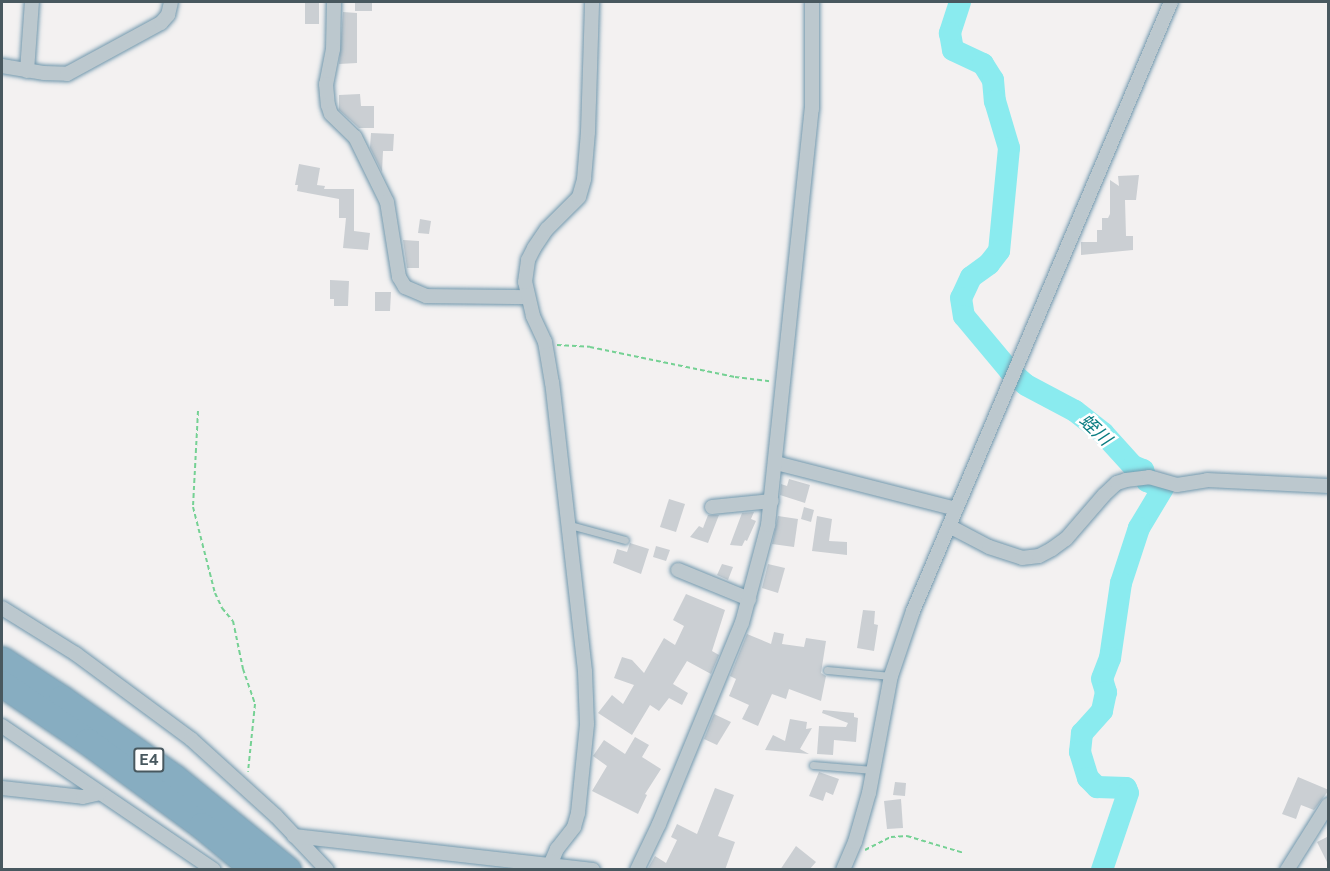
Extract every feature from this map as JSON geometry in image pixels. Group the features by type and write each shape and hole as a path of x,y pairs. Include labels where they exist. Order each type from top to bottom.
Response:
{"highway":[{"name":"E4","path":"2,660 175,778 288,870"},
{"name":"E4","path":"2,684 145,784 202,826 255,870"}],"street":[{"path":"27,71 32,2"},
{"path":"2,66 27,71 68,74 161,23 168,15 171,2"},
{"path":"334,2 333,49 327,75 328,105 331,114 355,137 387,202 399,277 405,287 426,296 528,297"},
{"path":"549,866 574,827 578,813 587,724 580,606 570,525 545,344 528,297 525,273 534,248 548,229 579,197 584,179 588,132 592,2"},
{"path":"637,870 703,717 749,599 772,501 812,109 812,2"},
{"path":"843,870 870,793 891,676 913,611 1171,2"},
{"path":"776,463 956,509"},
{"path":"949,526 1008,554 1022,558 1039,556 1066,539 1117,483 1145,477 1177,485 1207,480 1329,486"},
{"path":"712,507 772,501"},
{"path":"678,570 749,599"},
{"path":"2,608 117,682 191,739 243,786 327,870"},
{"path":"2,726 214,870"},
{"path":"2,788 83,797 100,793"},
{"path":"1287,870 1329,805"},
{"path":"294,836 592,870"}],"lane":[{"path":"570,525 625,540"},
{"path":"827,670 891,676"},
{"path":"813,765 873,770"}],"path":[{"path":"545,344 590,347 735,377 784,382"},
{"path":"198,411 193,466 193,507 196,525 218,602 236,629 243,669 255,704 248,771 243,786"},
{"path":"851,852 861,852 891,837 907,836 964,853"}],"building":[{"path":"305,2 319,2 319,24 305,24"},
{"path":"355,2 372,2 372,11 355,11"},
{"path":"343,12 357,13 357,63 339,64"},
{"path":"360,94 361,106 374,106 374,128 359,128 339,110 339,95"},
{"path":"371,133 394,134 393,151 383,151 382,172 370,148"},
{"path":"299,164 320,168 317,185 325,186 324,189 354,189 354,231 370,233 368,250 343,248 346,218 339,218 339,199 297,191 298,185 295,185"},
{"path":"1139,175 1136,200 1125,200 1126,236 1133,236 1133,250 1081,255 1081,242 1097,242 1097,230 1102,230 1102,218 1108,218 1110,214 1110,180 1119,186 1118,176"},
{"path":"420,219 431,221 429,234 418,233"},
{"path":"403,240 419,241 419,268 407,268"},
{"path":"330,280 349,281 348,306 334,306 334,299 330,299"},
{"path":"375,292 391,292 390,311 375,311"},
{"path":"789,479 810,485 805,503 780,495 781,484 787,486"},
{"path":"669,499 685,504 676,532 660,527"},
{"path":"804,507 814,510 811,522 801,519"},
{"path":"754,512 751,519 756,521 747,541 745,540 742,546 730,545 742,513"},
{"path":"708,515 719,515 708,543 690,537 699,526 703,528"},
{"path":"778,516 798,519 794,547 772,544"},
{"path":"817,516 832,519 829,541 847,542 847,555 812,551"},
{"path":"630,543 649,549 641,574 613,563 617,549 627,552"},
{"path":"656,546 670,550 666,561 653,557"},
{"path":"722,564 733,567 728,580 717,575"},
{"path":"768,564 785,568 778,593 762,588"},
{"path":"686,594 725,610 712,651 719,655 711,674 687,661 673,684 688,693 682,705 669,698 659,711 650,705 632,735 598,713 612,695 623,704 634,685 614,678 622,657 632,660 644,673 664,638 675,645 684,626 673,620"},
{"path":"863,610 875,611 874,624 878,625 874,651 857,648"},
{"path":"774,632 784,634 782,644 804,647 806,638 826,641 821,673 826,676 821,701 789,689 786,699 772,694 758,726 742,719 749,705 729,696 736,679 730,676 747,634 771,644"},
{"path":"823,710 854,713 854,717 858,718 856,742 834,740 833,755 817,754 819,726 846,727 848,723 822,713"},
{"path":"714,714 731,722 717,745 704,739"},
{"path":"790,719 807,722 806,729 812,728 800,749 809,754 765,750 773,735 785,741"},
{"path":"635,737 649,745 642,757 661,769 645,794 647,795 638,814 592,791 607,766 593,756 604,740 625,754"},
{"path":"819,772 839,779 833,795 826,792 823,801 809,796"},
{"path":"1298,777 1329,790 1314,810 1301,805 1296,819 1282,814"},
{"path":"895,782 906,783 905,796 893,795"},
{"path":"715,788 734,795 718,836 735,842 725,870 647,870 655,856 666,863 677,840 671,837 677,824 697,834"},
{"path":"901,799 903,828 887,829 884,801"},
{"path":"1329,836 1329,866 1317,842"},
{"path":"796,846 816,862 809,870 780,870"}],"waterway":[{"name":"蛭川","path":"960,2 950,33 953,50 983,64 993,80 995,101 1009,148 999,251 989,264 971,277 961,298 964,316 1010,371 1026,385 1075,411 1103,433 1133,466 1143,470 1147,481 1163,488 1139,528 1121,583 1110,658 1102,679 1106,692 1102,711 1082,733 1080,752 1088,778 1097,787 1126,788 1128,793 1102,870"}]}
